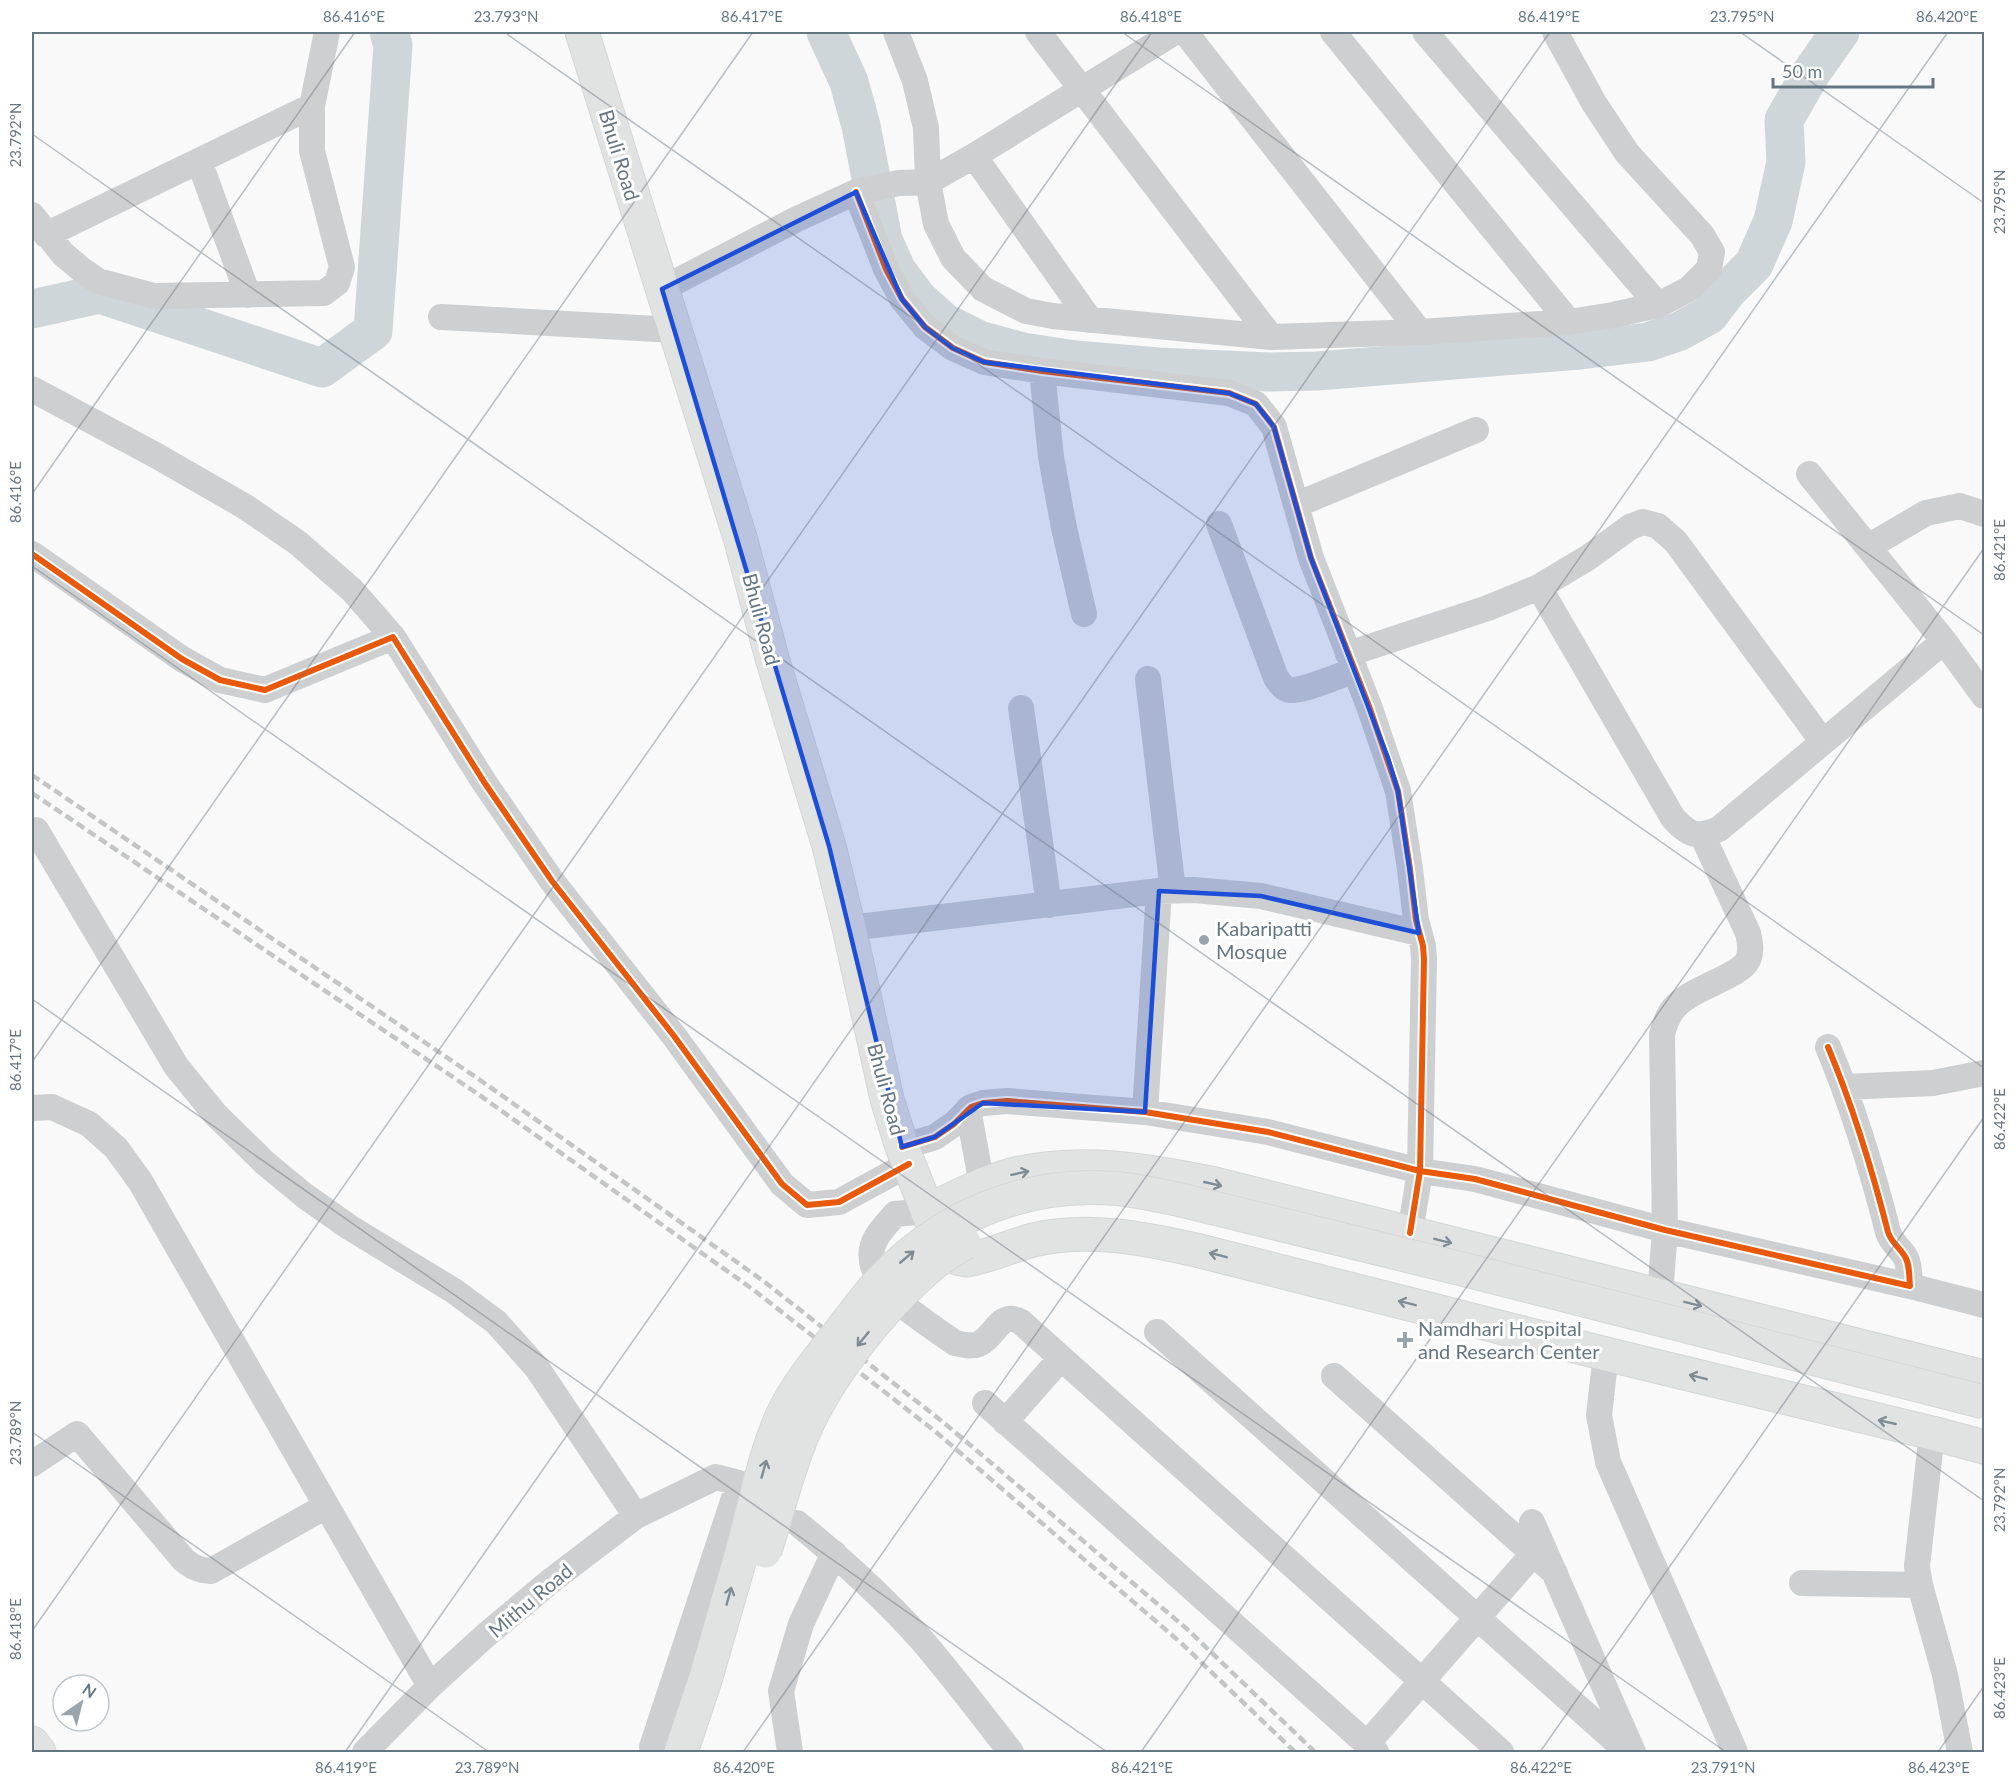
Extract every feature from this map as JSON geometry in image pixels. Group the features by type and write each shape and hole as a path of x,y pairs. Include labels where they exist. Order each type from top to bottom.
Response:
{"main road":[{"name":"Bhuli Road","path":"582,32 741,541 772,658 829,846 887,1099 905,1155 927,1211 950,1253 957,1258 967,1260 1032,1241 1089,1233 1149,1240 1606,1354"},
{"path":"927,1211 982,1185 1032,1171 1088,1166 1157,1172 1984,1377"},
{"path":"704,1752 754,1548 764,1467 784,1413 820,1358 879,1282 906,1257 958,1221 982,1208 1048,1191 1108,1188 1140,1191 1451,1266 1984,1402"},
{"path":"667,1750 706,1677 754,1548 798,1445 813,1413 848,1357 874,1324 934,1263 967,1241 995,1227 1030,1215 1067,1209 1112,1209 1171,1216 1984,1420"},
{"path":"1606,1354 1984,1447"},
{"path":"32,1743 39,1752"}],"street":[{"path":"312,106 200,161 39,225 63,254 98,281 154,296 324,293 337,283 342,267 312,151 312,106 327,32"},
{"path":"896,32 915,81 926,128 928,182 936,224 953,258 983,289 1026,311 1090,320 1271,337 1420,332 1569,322 1659,305 1689,289 1709,269 1712,252 1702,235 1627,153 1594,103 1555,32"},
{"path":"1038,32 1271,337"},
{"path":"662,289 797,219 860,191 900,183 928,182 1175,32"},
{"path":"1185,32 1420,332"},
{"path":"1333,32 1569,322"},
{"path":"1425,32 1659,305"},
{"path":"974,156 1090,320"},
{"path":"200,161 248,295"},
{"path":"860,191 886,269 902,299 925,327 953,348 984,362 1229,393 1256,404 1274,427 1311,558 1388,758 1398,790 1424,959 1420,1172 1410,1233"},
{"path":"441,317 675,330"},
{"path":"1042,371 1051,457 1064,528 1084,614"},
{"path":"32,389 244,506 298,543 352,590 393,637 484,782 552,881 674,1036 782,1184 807,1205 839,1202 905,1155 954,1124 968,1109 983,1103 1007,1101 1145,1112 1268,1132 1420,1172 1475,1179 1665,1230 1984,1305"},
{"path":"1296,505 1476,430"},
{"path":"1809,474 1944,641 1984,696"},
{"path":"1868,547 1926,513 1960,506 1984,514"},
{"path":"1219,525 1276,678 1282,686 1289,690 1300,689 1351,662 1539,586 1589,556 1630,527 1642,522 1658,526 1676,543 1823,742"},
{"path":"32,554 182,659 220,680 265,690 393,637"},
{"path":"1539,586 1673,818 1686,832 1702,836 1719,829 1944,641"},
{"path":"1145,1112 1166,891 1148,679"},
{"path":"1021,708 1049,905"},
{"path":"36,830 176,1066 215,1114 265,1163 305,1196 349,1227 454,1291 496,1322 537,1368 636,1516"},
{"path":"1660,1296 1665,1230 1662,1034 1671,1011 1693,993 1742,968 1749,959 1751,946 1748,933 1702,836"},
{"path":"849,928 1166,891 1194,890 1262,896 1419,933"},
{"path":"1828,1047 1845,1087 1880,1195 1888,1232 1908,1263 1910,1286"},
{"path":"1845,1087 1983,1080"},
{"path":"32,1108 52,1107 89,1124 116,1148 140,1180 430,1686"},
{"path":"968,1109 982,1185"},
{"path":"927,1211 896,1214 874,1241 872,1258 874,1270 894,1298 955,1343 972,1346 979,1344 988,1338 1000,1322 1014,1318 1021,1322 1501,1752"},
{"path":"1157,1332 1628,1752"},
{"path":"1606,1354 1599,1415 1608,1462 1735,1752"},
{"path":"1005,1422 1061,1358"},
{"path":"1334,1376 1555,1573"},
{"path":"985,1403 1371,1748 1422,1682 1533,1554"},
{"path":"1932,1433 1917,1566 1920,1585 1945,1675 1960,1752"},
{"path":"32,1464 77,1434 183,1559 200,1570 210,1571 326,1506"},
{"name":"Mithu Road","path":"365,1752 430,1686 552,1580 636,1516 716,1477 739,1483 667,1750"},
{"path":"797,1522 863,1580 919,1638 1011,1752"},
{"path":"1532,1522 1633,1752"},
{"path":"790,1752 781,1691 801,1624 834,1553"},
{"path":"1802,1583 1920,1585"}],"highlighted area":[{"path":"856,192 902,299 925,327 953,348 984,362 1229,393 1256,404 1274,427 1311,558 1388,758 1398,791 1419,933 1261,896 1159,891 1145,1112 983,1103 935,1137 902,1147 829,846 662,289"}],"waterway":[{"path":"32,309 100,294 322,368 373,331 393,45 389,32"},
{"path":"826,32 849,82 861,126 883,240 897,271 918,299 945,323 979,340 1023,352 1075,360 1158,367 1269,372 1317,371 1580,350 1648,342 1680,331 1709,315 1728,290 1754,264 1773,221 1786,162 1784,120 1811,73 1840,32"}],"railway":[{"path":"32,775 480,1080 762,1280 943,1422 1187,1629 1315,1752"},
{"path":"32,793 475,1092 751,1288 936,1432 1180,1642 1295,1752"}],"cycle path":[{"path":"856,192 886,269 902,299 925,327 953,348 984,362 1229,393 1256,404 1274,427 1311,558 1369,706 1398,791 1416,920 1424,959 1420,1171 1410,1233"},
{"path":"32,554 182,659 220,680 265,690 393,637 484,782 552,881 674,1036 782,1184 807,1205 839,1202 909,1164"},
{"path":"902,1147 935,1137 954,1124 971,1107 983,1103 1007,1101 1145,1112 1268,1132 1420,1171 1475,1179 1665,1230 1910,1286 1907,1262 1888,1232 1861,1138 1828,1047"}],"place":[{"name":"Kabaripatti Mosque","path":"1204,940"},
{"name":"Namdhari Hospital and Research Center","path":"1405,1340"}]}
